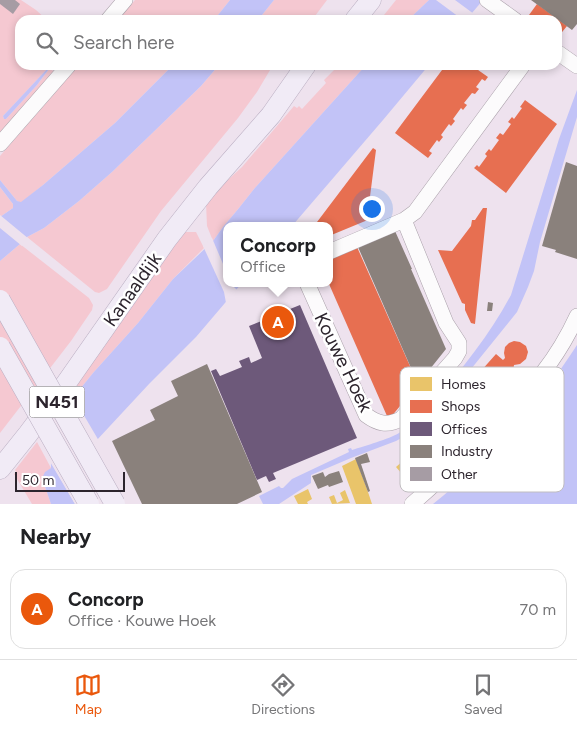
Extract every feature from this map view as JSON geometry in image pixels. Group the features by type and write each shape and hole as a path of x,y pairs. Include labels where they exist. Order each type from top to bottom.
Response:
{"main road":[{"path":"344,15 355,0"},
{"path":"359,15 371,0"},
{"name":"Kanaaldijk","path":"4,465 67,382 167,239 208,187 271,114 302,70"},
{"name":"Kanaaldijk","path":"271,114 316,70"},
{"name":"N451","path":"0,300 115,504"},
{"name":"N451","path":"0,347 89,504"}],"street":[{"path":"112,15 125,0"},
{"path":"487,0 508,15"},
{"path":"562,56 577,66"},
{"path":"0,144 65,70"},
{"path":"333,250 404,220 415,212 519,70"},
{"name":"Kouwe Hoek","path":"404,220 446,324 459,343 459,351 447,367"},
{"name":"Kouwe Hoek","path":"308,287 366,415 374,421 386,424 400,420"},
{"path":"548,367 577,316"},
{"path":"412,504 425,492"}],"shaded area":[{"path":"0,0 21,0 42,15 15,15 15,70 46,70 3,116 4,119 37,85 48,70 54,71 0,134"},
{"path":"135,0 230,0 218,15 122,15"},
{"path":"274,0 327,0 316,15 262,15"},
{"path":"396,0 429,0 413,15 384,15"},
{"path":"75,70 168,70 115,123 21,203 17,201 0,180 0,156"},
{"path":"215,70 270,70 238,118 161,211 107,289 99,293 95,292 27,237 44,228 79,201 112,172 201,86"},
{"path":"334,70 361,70 254,189 227,222 223,222 223,227 213,241 207,226 206,203 242,167 294,106 297,108 299,106 302,109 326,83 324,80"},
{"path":"0,187 13,204 13,208 0,217"},
{"path":"182,232 196,232 204,248 173,279 138,323 72,399 69,391"},
{"path":"20,244 89,298 93,305 92,310 71,341 0,433 0,261"},
{"path":"37,442 51,468 42,478 51,504 32,504 14,474 15,470"}],"water":[{"path":"230,0 274,0 262,15 218,15"},
{"path":"429,0 483,0 470,15 413,15"},
{"path":"46,70 48,70 6,119 3,116"},
{"path":"168,70 215,70 201,86 112,172 79,201 44,228 27,237 0,261 0,217 13,208 13,204 0,187 0,180 17,201 21,202 115,123"},
{"path":"361,70 425,70 295,222 227,222 254,189"},
{"path":"577,90 577,117 528,287 517,312 473,367 462,367 494,324 511,295 559,139"},
{"path":"223,227 223,287 239,287 196,337 96,441 72,399 138,323 173,279 213,241"},
{"path":"577,345 577,504 433,504 448,492 564,492 563,367"},
{"path":"399,433 400,439 396,441 311,475 311,483 279,504 263,504 259,496 279,486 283,488 292,479 349,452 348,449 351,448 352,450"},
{"path":"51,462 75,504 51,504 42,478 45,472 51,468"}],"pier":[{"path":"436,0 455,0 474,14 456,15"},
{"path":"0,215 29,239 22,246 0,228"},
{"path":"212,238 223,264 223,287 234,287 238,291 225,306 224,292 203,246"},
{"path":"72,395 99,441 97,443 94,442 70,400 69,398"},
{"path":"69,455 79,457 87,471 77,504 75,504 49,460"}],"building: Homes":[{"path":"356,459 372,504 356,504 342,466"},
{"path":"400,463 400,472 396,467"},
{"path":"308,489 312,499 307,502 308,504 298,504 294,496"},
{"path":"345,490 350,503 332,504 329,497 334,495 337,503 343,500 340,493"}],"building: Shops":[{"path":"537,4 552,15 529,15"},
{"path":"562,22 567,26 562,32"},
{"path":"442,70 478,70 488,77 485,81 482,79 476,87 479,89 475,94 472,93 464,103 467,105 463,110 461,108 453,119 455,121 451,126 449,124 441,135 443,137 439,142 437,140 429,151 432,153 428,158 395,133"},
{"path":"525,100 557,124 506,193 474,168 477,165 479,167 487,156 485,154 489,149 491,151 499,140 496,138 500,133 503,135 511,124 508,122 512,117 514,119"},
{"path":"373,148 376,150 368,212 375,217 333,234 333,222 317,222"},
{"path":"483,208 487,208 475,324 471,323 465,310 465,304 462,303 438,250 452,251 471,226 472,220 475,220"},
{"path":"357,247 410,367 400,367 400,406 391,417 387,416 330,287 333,287 333,257"},
{"path":"514,341 520,342 526,346 528,352 526,359 520,364 514,365 514,367 484,367 496,354 503,360 505,358 505,347"}],"building: Offices":[{"path":"300,305 357,438 273,473 276,479 269,482 266,476 257,480 211,371 216,369 220,376 242,367 239,361 249,357 251,363 262,358 249,326 269,318 267,313 278,308 280,313"}],"building: Industry":[{"path":"531,0 577,0 577,24 572,30 562,23 562,15 552,15"},
{"path":"566,162 577,166 577,259 542,246"},
{"path":"395,231 446,349 432,367 411,367 358,247"},
{"path":"488,302 493,303 492,311 487,311"},
{"path":"207,364 262,492 237,504 142,504 112,441 155,420 150,410 178,396 171,381"},
{"path":"367,453 370,462 361,464 370,491 368,492 355,458"},
{"path":"339,471 343,482 318,489 312,476 323,472 325,477"}],"building: Other":[{"path":"0,0 15,0 20,4 13,14 0,4"}],"place":[{"name":"Concorp","path":"278,322"}]}
